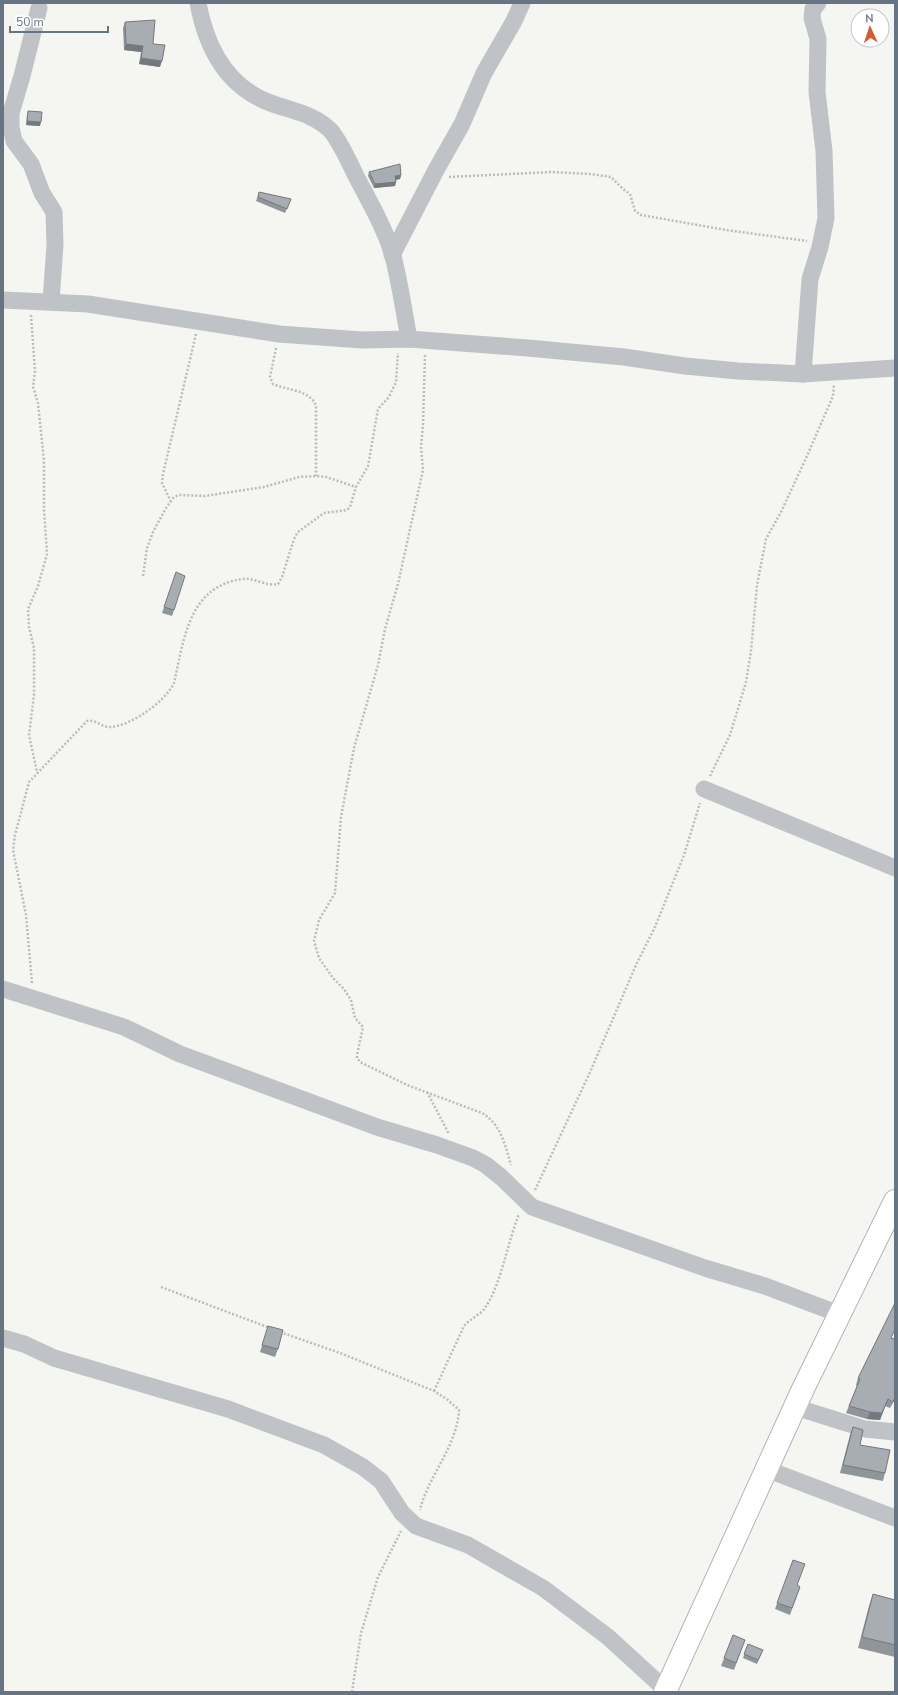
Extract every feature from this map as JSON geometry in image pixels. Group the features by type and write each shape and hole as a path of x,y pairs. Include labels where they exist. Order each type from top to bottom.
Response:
{"highway":[{"path":"665,1691 795,1407 895,1201"}],"street":[{"path":"198,3 203,27 211,50 227,72 243,88 267,102 318,119 332,132 349,162 392,255 410,340"},
{"path":"392,255 432,177 462,124 484,73 514,21 522,3"},
{"path":"803,374 810,279 821,243 826,218 826,190 817,92 818,40 812,18 813,9 818,3"},
{"path":"39,8 11,113 11,127 14,141 30,164 42,193 54,212 55,245 50,301"},
{"path":"3,300 50,301 88,304 279,334 362,340 410,340 624,357 686,366 738,371 803,374 895,368"},
{"path":"704,789 895,868"},
{"path":"3,989 124,1027 180,1054 377,1127 457,1152 486,1166 532,1208 601,1230 706,1268 765,1286 839,1314"},
{"path":"3,1338 24,1344 54,1358 228,1408 324,1445 363,1467 381,1481 412,1522 468,1545 543,1588 608,1637 665,1691"},
{"path":"795,1407 865,1429 891,1428"},
{"path":"766,1469 895,1518"}],"path":[{"path":"432,177 551,172 604,176 613,178 630,194 635,211 641,215 726,230 821,243"},
{"path":"30,301 35,371 33,387 38,403 44,462 44,509 47,554 38,586 28,609 29,627 34,648 34,696 29,735 37,772"},
{"path":"171,502 162,483 163,474 186,380 198,322"},
{"path":"279,334 270,380 273,384 308,396 314,400 318,415 315,442 316,476"},
{"path":"34,999 26,914 13,850 25,792 29,782 87,721 96,722 108,727 119,725 149,710 170,692 174,683 188,627 202,599 222,586 243,579 254,579 274,585 278,584 282,577 294,539 298,532 324,513 347,510 350,507 356,487 368,466 378,409 389,397 396,382 398,360 410,340"},
{"path":"410,340 423,425 421,447 423,470 398,584 385,629 378,665 354,748 341,817 335,893 319,920 314,941 316,953 333,978 344,989 351,1000 356,1018 363,1027 356,1058 373,1070 492,1119 501,1134 521,1197 503,1266 491,1296 482,1312 470,1319 464,1326 434,1391"},
{"path":"143,576 146,548 153,532 171,502 179,495 205,496 264,487 299,477 316,476 326,477 356,487"},
{"path":"427,1092 446,1127 457,1152"},
{"path":"161,1287 340,1353 434,1391 455,1405 459,1410 459,1415 447,1452 424,1495 412,1522 378,1577 361,1633 352,1692"}],"building":[{"path":"155,20 153,44 165,45 162,61 141,58 143,46 126,44 125,22"},
{"path":"28,111 42,112 41,122 27,121"},
{"path":"400,164 401,175 395,176 396,182 375,184 369,172"},
{"path":"259,192 291,199 287,209 258,197"},
{"path":"176,572 185,576 174,610 164,607"},
{"path":"895,1303 895,1329 891,1338 895,1339 895,1397 893,1402 888,1399 882,1413 870,1412 849,1406 860,1379 858,1378"},
{"path":"268,1326 283,1330 278,1349 262,1345"},
{"path":"853,1427 863,1430 860,1445 890,1450 885,1473 843,1465"},
{"path":"793,1560 805,1564 797,1585 800,1587 792,1608 777,1603"},
{"path":"873,1594 895,1600 895,1645 862,1637"},
{"path":"733,1635 745,1640 736,1663 724,1658"},
{"path":"748,1644 763,1650 758,1660 744,1654"}]}
